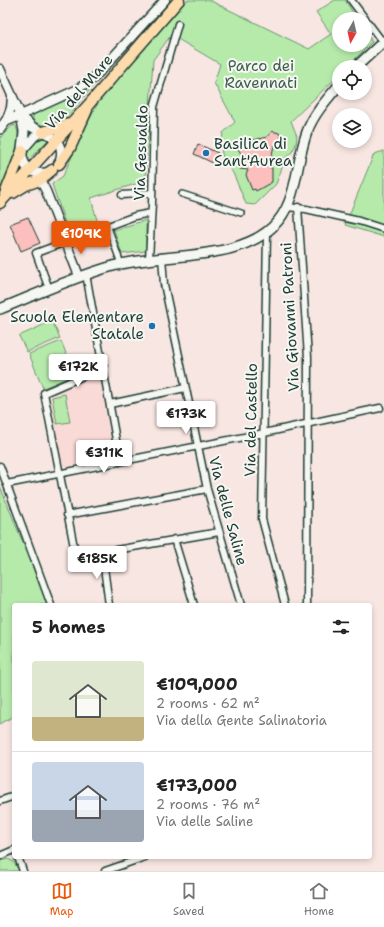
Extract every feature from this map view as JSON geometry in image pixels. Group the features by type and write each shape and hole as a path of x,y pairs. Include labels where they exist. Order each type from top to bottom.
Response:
{"main road":[{"name":"Via del Mare","path":"1,201 36,174 56,140 69,124 90,103 179,0"},
{"path":"364,60 384,43"},
{"path":"0,309 83,275 121,264 234,248 250,243 267,233 287,207 307,131 316,115 332,94"},
{"path":"21,115 24,131 22,151 23,161 36,174 55,167 72,143 90,103"},
{"path":"0,129 6,121 21,115"},
{"path":"21,115 32,127 43,132 69,124"},
{"path":"1,201 22,151"}],"street":[{"path":"0,69 21,115 76,90 93,79 165,0"},
{"path":"351,0 384,43"},
{"name":"Via Gesualdo","path":"149,259 154,108 178,24"},
{"path":"6,121 12,105 12,94"},
{"path":"22,151 36,136 43,132 56,140 62,151 47,181 46,191"},
{"path":"36,174 46,191 65,242 83,275 104,367 120,462"},
{"path":"122,195 152,193"},
{"path":"182,194 241,213"},
{"path":"287,207 298,207 359,221 384,229"},
{"name":"Via Giovanni Patroni","path":"298,207 308,357 307,603"},
{"path":"49,289 36,253 138,215 151,213"},
{"path":"108,227 121,264"},
{"name":"Via del Castello","path":"267,233 262,519 284,603"},
{"name":"Via delle Saline","path":"162,258 164,284 197,447 207,489 239,603"},
{"path":"104,367 44,393 76,557 219,532"},
{"path":"110,404 186,388"},
{"path":"7,484 264,434 380,408"},
{"path":"0,466 50,603"},
{"path":"67,515 207,489"},
{"path":"174,540 193,603"},
{"path":"102,552 108,603"},
{"path":"0,801 12,797"},
{"path":"0,856 12,851"},
{"path":"19,859 23,871"},
{"path":"104,871 139,859"}],"shaded area":[{"path":"101,373 115,458 63,469 49,397 50,394"}],"green space":[{"name":"Parco dei Ravennati","path":"187,0 209,0 309,49 331,34 316,12 335,0 345,0 353,12 332,12 332,52 362,52 354,60 332,60 332,82 291,121 297,136 296,144 292,152 286,157 276,184 255,205 246,204 233,173 223,159 221,148 223,133 235,122 214,83 220,64 171,35 153,60 145,181 91,198 98,224 69,235 52,184 63,176 99,101"},
{"path":"93,86 64,121 45,127 37,124 33,120 33,115 35,113"},
{"path":"15,125 18,131 17,149 11,170 0,193 0,138 12,126"},
{"path":"43,138 48,140 27,161 27,155 30,149 37,141"},
{"path":"384,151 384,237 345,225 374,154"},
{"path":"146,220 146,251 122,254 114,230"},
{"path":"52,321 60,338 27,352 19,336"},
{"path":"61,341 75,375 43,388 29,354"},
{"path":"65,394 70,422 57,424 52,397"},
{"path":"0,486 47,603 12,603 12,717 0,724"},
{"path":"8,859 14,862 19,871 0,871 0,861"}],"building":[{"path":"272,131 279,133 282,139 279,144 274,146 269,167 272,168 272,182 256,191 255,189 252,190 246,175 248,170 240,169 237,163 242,155 238,149 238,144 243,140 249,141 267,137"},
{"name":"Basilica di Sant'Aurea","path":"198,144 218,153 213,163 194,154"},
{"path":"28,217 40,243 21,251 10,224"}],"place":[{"name":"Basilica di Sant'Aurea","path":"206,153"},
{"name":"Scuola Elementare Statale","path":"152,326"}]}
